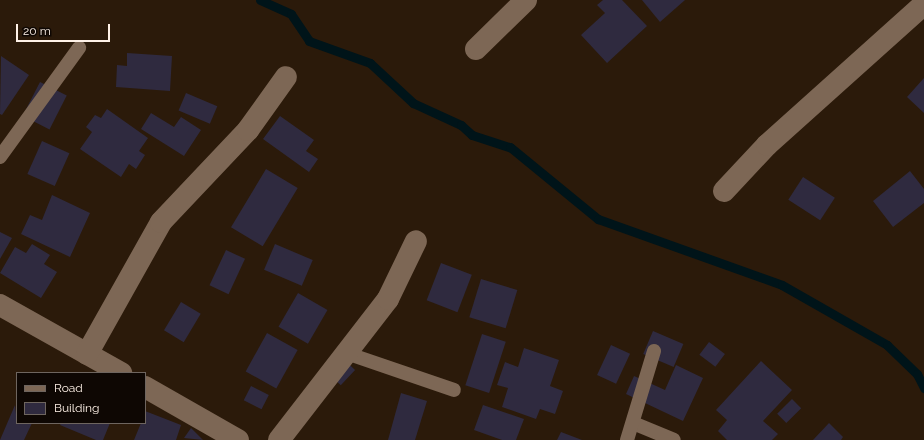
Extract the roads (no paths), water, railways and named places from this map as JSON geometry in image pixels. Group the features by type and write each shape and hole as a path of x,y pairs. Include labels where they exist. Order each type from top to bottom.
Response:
{"street":[{"path":"476,49 526,0"},
{"path":"724,190 767,145 924,4"},
{"path":"87,354 161,222 248,130 286,77"},
{"path":"279,440 388,299 416,241"},
{"path":"0,305 119,372"},
{"path":"146,388 238,440"}],"lane":[{"path":"0,157 79,48"},
{"path":"627,440 654,351"},
{"path":"346,353 454,390"},
{"path":"633,423 674,440"}],"waterway":[{"path":"260,0 291,14 309,41 370,63 413,103 461,125 472,135 510,147 598,219 782,285 887,345 917,374 924,388"}]}
